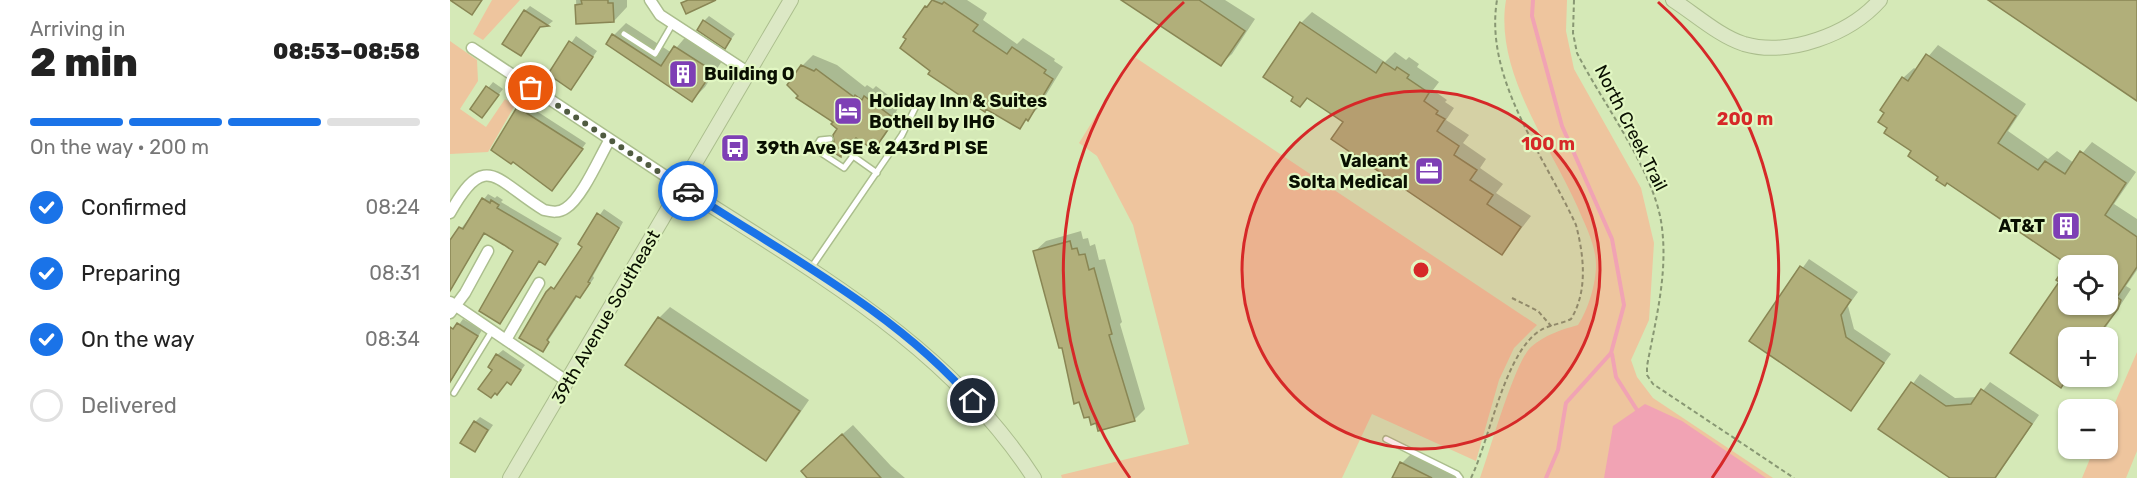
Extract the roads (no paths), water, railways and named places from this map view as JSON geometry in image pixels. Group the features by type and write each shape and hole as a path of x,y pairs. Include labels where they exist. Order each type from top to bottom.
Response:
{"street":[{"path":"650,0 660,15 749,73"},
{"name":"39th Avenue Southeast","path":"510,478 791,0"},
{"path":"1673,0 1745,44 1805,45 1853,23 1880,0"},
{"path":"472,48 609,141 879,316 938,364 1007,441 1034,478"},
{"path":"450,213 464,188 475,177 484,174 494,176 544,210 553,212 563,210 575,199 609,141"},
{"path":"488,251 465,293 452,307 568,382"},
{"path":"506,340 539,283"}],"lane":[{"path":"624,34 655,54 673,24"},
{"path":"809,270 902,135 918,102"},
{"path":"830,139 820,140 814,148 844,168 853,156"},
{"path":"846,149 877,173"},
{"path":"454,393 492,331"},
{"path":"1386,439 1460,478"}],"waterway":[{"path":"1533,0 1532,16 1562,126 1612,239 1624,305 1611,353 1566,403 1558,450 1546,478"},
{"path":"1612,354 1616,377 1637,410"}],"place":[{"name":"Building O","path":"683,74"},
{"name":"Holiday Inn & Suites Bothell by IHG","path":"848,111"},
{"name":"39th Ave SE & 243rd Pl SE","path":"735,148"},
{"name":"Valeant Solta Medical","path":"1429,171"},
{"name":"AT&T","path":"2066,226"}]}
